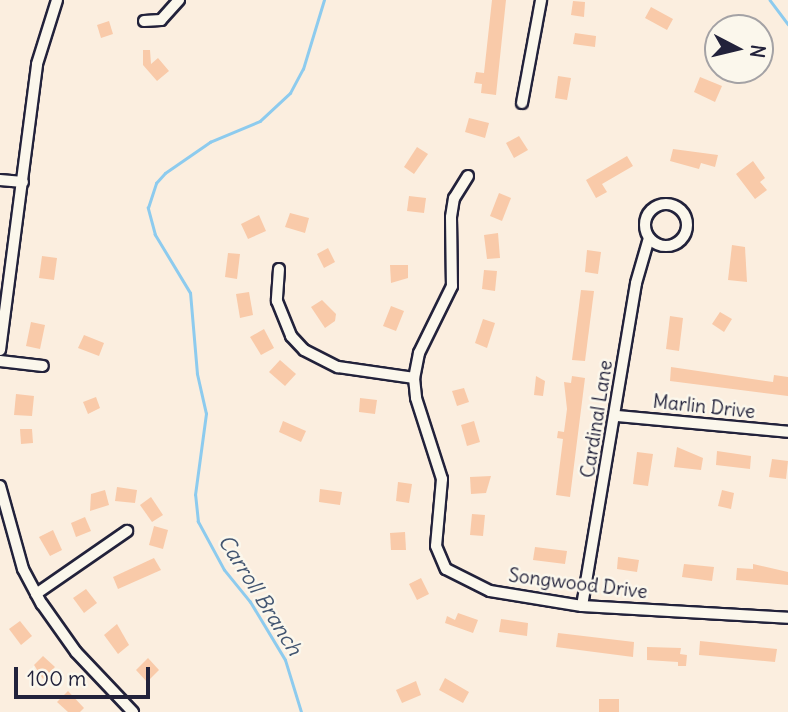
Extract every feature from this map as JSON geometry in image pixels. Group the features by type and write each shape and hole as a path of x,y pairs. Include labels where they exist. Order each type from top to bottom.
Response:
{"street":[{"path":"0,350 37,64 57,0"},
{"path":"144,21 161,20 179,0"},
{"path":"522,103 541,0"},
{"name":"Songwood Drive","path":"468,176 454,198 451,216 452,286 419,353 414,378 416,398 442,479 436,546 446,569 490,591 583,606 788,618"},
{"path":"0,180 23,182"},
{"name":"Cardinal Lane","path":"583,606 617,416 636,284 649,238 645,225 654,207 674,205 685,215 687,228 680,241 661,246 649,238"},
{"path":"279,269 277,301 291,336 304,350 338,367 414,378"},
{"path":"0,361 43,366"},
{"name":"Marlin Drive","path":"617,416 788,432"},
{"path":"0,486 23,569 36,594 76,652 133,712"},
{"path":"36,594 127,531"}],"building":[{"path":"492,0 506,0 496,95 481,93 482,84 474,83 476,72 484,73"},
{"path":"573,1 585,2 584,17 571,15"},
{"path":"651,7 673,19 667,30 645,18"},
{"path":"109,21 113,34 101,38 97,25"},
{"path":"575,33 596,36 595,47 573,44"},
{"path":"143,50 150,50 151,64 158,58 169,71 157,81 143,65"},
{"path":"558,76 571,78 567,100 555,98"},
{"path":"700,77 704,79 704,84 722,86 715,102 694,92"},
{"path":"469,118 489,123 485,138 465,132"},
{"path":"519,136 528,150 514,158 506,143"},
{"path":"417,147 428,154 414,174 404,167"},
{"path":"673,149 718,155 715,167 701,163 699,169 670,161"},
{"path":"627,156 633,166 602,184 607,192 596,198 586,180"},
{"path":"753,161 765,178 760,182 767,190 755,199 736,174"},
{"path":"499,193 511,198 502,221 490,216"},
{"path":"409,196 426,198 424,213 407,211"},
{"path":"290,213 309,218 305,233 285,227"},
{"path":"259,215 266,231 248,239 241,224"},
{"path":"498,233 500,258 487,259 484,235"},
{"path":"732,245 745,247 747,282 728,280"},
{"path":"328,248 335,262 324,268 317,254"},
{"path":"587,250 601,252 598,274 585,272"},
{"path":"228,253 240,254 237,279 225,277"},
{"path":"42,256 57,258 54,280 39,278"},
{"path":"390,265 408,265 408,278 391,283"},
{"path":"484,270 497,271 495,291 482,289"},
{"path":"581,290 594,291 585,361 572,360"},
{"path":"249,292 253,315 240,318 236,294"},
{"path":"322,300 336,314 335,321 325,328 311,307"},
{"path":"391,306 404,311 396,331 383,326"},
{"path":"720,312 732,319 724,332 712,324"},
{"path":"670,316 683,318 679,351 666,349"},
{"path":"483,319 495,323 487,348 475,343"},
{"path":"31,322 45,325 40,349 26,346"},
{"path":"264,329 274,348 261,355 250,337"},
{"path":"84,335 104,343 99,356 78,348"},
{"path":"280,360 296,374 285,386 269,372"},
{"path":"671,367 773,382 774,375 788,377 788,396 670,381"},
{"path":"536,376 545,381 543,396 534,395"},
{"path":"572,376 585,378 570,497 556,495 563,439 557,438 558,431 564,432 567,409 564,382 571,383"},
{"path":"464,388 469,402 457,406 452,391"},
{"path":"16,394 34,396 32,416 14,415"},
{"path":"96,397 100,408 88,414 83,402"},
{"path":"360,398 377,400 375,414 359,412"},
{"path":"283,421 306,431 301,442 279,432"},
{"path":"474,421 480,442 467,446 461,425"},
{"path":"20,429 32,429 33,443 21,444"},
{"path":"677,447 703,458 701,470 674,467"},
{"path":"717,451 751,456 750,469 716,465"},
{"path":"637,452 653,454 648,486 633,484"},
{"path":"772,459 788,461 786,479 769,477"},
{"path":"491,476 486,493 471,494 470,477"},
{"path":"398,482 412,484 409,503 396,501"},
{"path":"117,487 137,490 135,503 115,501"},
{"path":"320,489 342,492 340,505 319,502"},
{"path":"105,490 109,505 90,511 91,494"},
{"path":"722,490 734,493 731,509 718,506"},
{"path":"151,497 163,515 152,522 140,505"},
{"path":"472,514 485,515 483,536 470,535"},
{"path":"85,517 91,531 76,537 71,523"},
{"path":"154,526 168,530 163,549 149,545"},
{"path":"53,530 62,550 50,556 39,537"},
{"path":"405,532 406,550 391,550 390,533"},
{"path":"535,547 567,551 565,564 533,560"},
{"path":"618,557 639,560 637,572 617,569"},
{"path":"154,558 161,570 118,589 113,577"},
{"path":"684,564 714,567 712,581 682,577"},
{"path":"753,564 788,572 788,585 736,580 737,568 753,569"},
{"path":"421,578 429,594 417,600 409,584"},
{"path":"86,589 97,603 84,613 73,598"},
{"path":"458,613 478,620 473,633 445,623 447,616 455,620"},
{"path":"501,619 528,623 527,636 499,632"},
{"path":"20,621 32,636 21,645 9,629"},
{"path":"117,624 129,645 118,654 104,635"},
{"path":"558,633 634,642 633,657 556,647"},
{"path":"700,641 777,649 775,662 699,655"},
{"path":"647,647 681,648 680,654 687,655 686,666 678,666 678,662 647,660"},
{"path":"43,656 55,667 43,679 34,665"},
{"path":"148,658 159,670 147,682 136,670"},
{"path":"445,678 469,692 463,703 439,690"},
{"path":"416,681 421,695 402,703 396,690"},
{"path":"68,691 84,708 80,712 68,712 57,702"},
{"path":"599,699 619,699 619,712 599,712"}],"waterway":[{"name":"Carroll Branch","path":"301,712 285,660 250,602 224,570 198,522 195,495 206,414 197,374 190,293 155,235 148,208 156,183 165,173 210,142 260,121 290,93 303,69 324,0"},
{"path":"770,0 788,24"}]}
